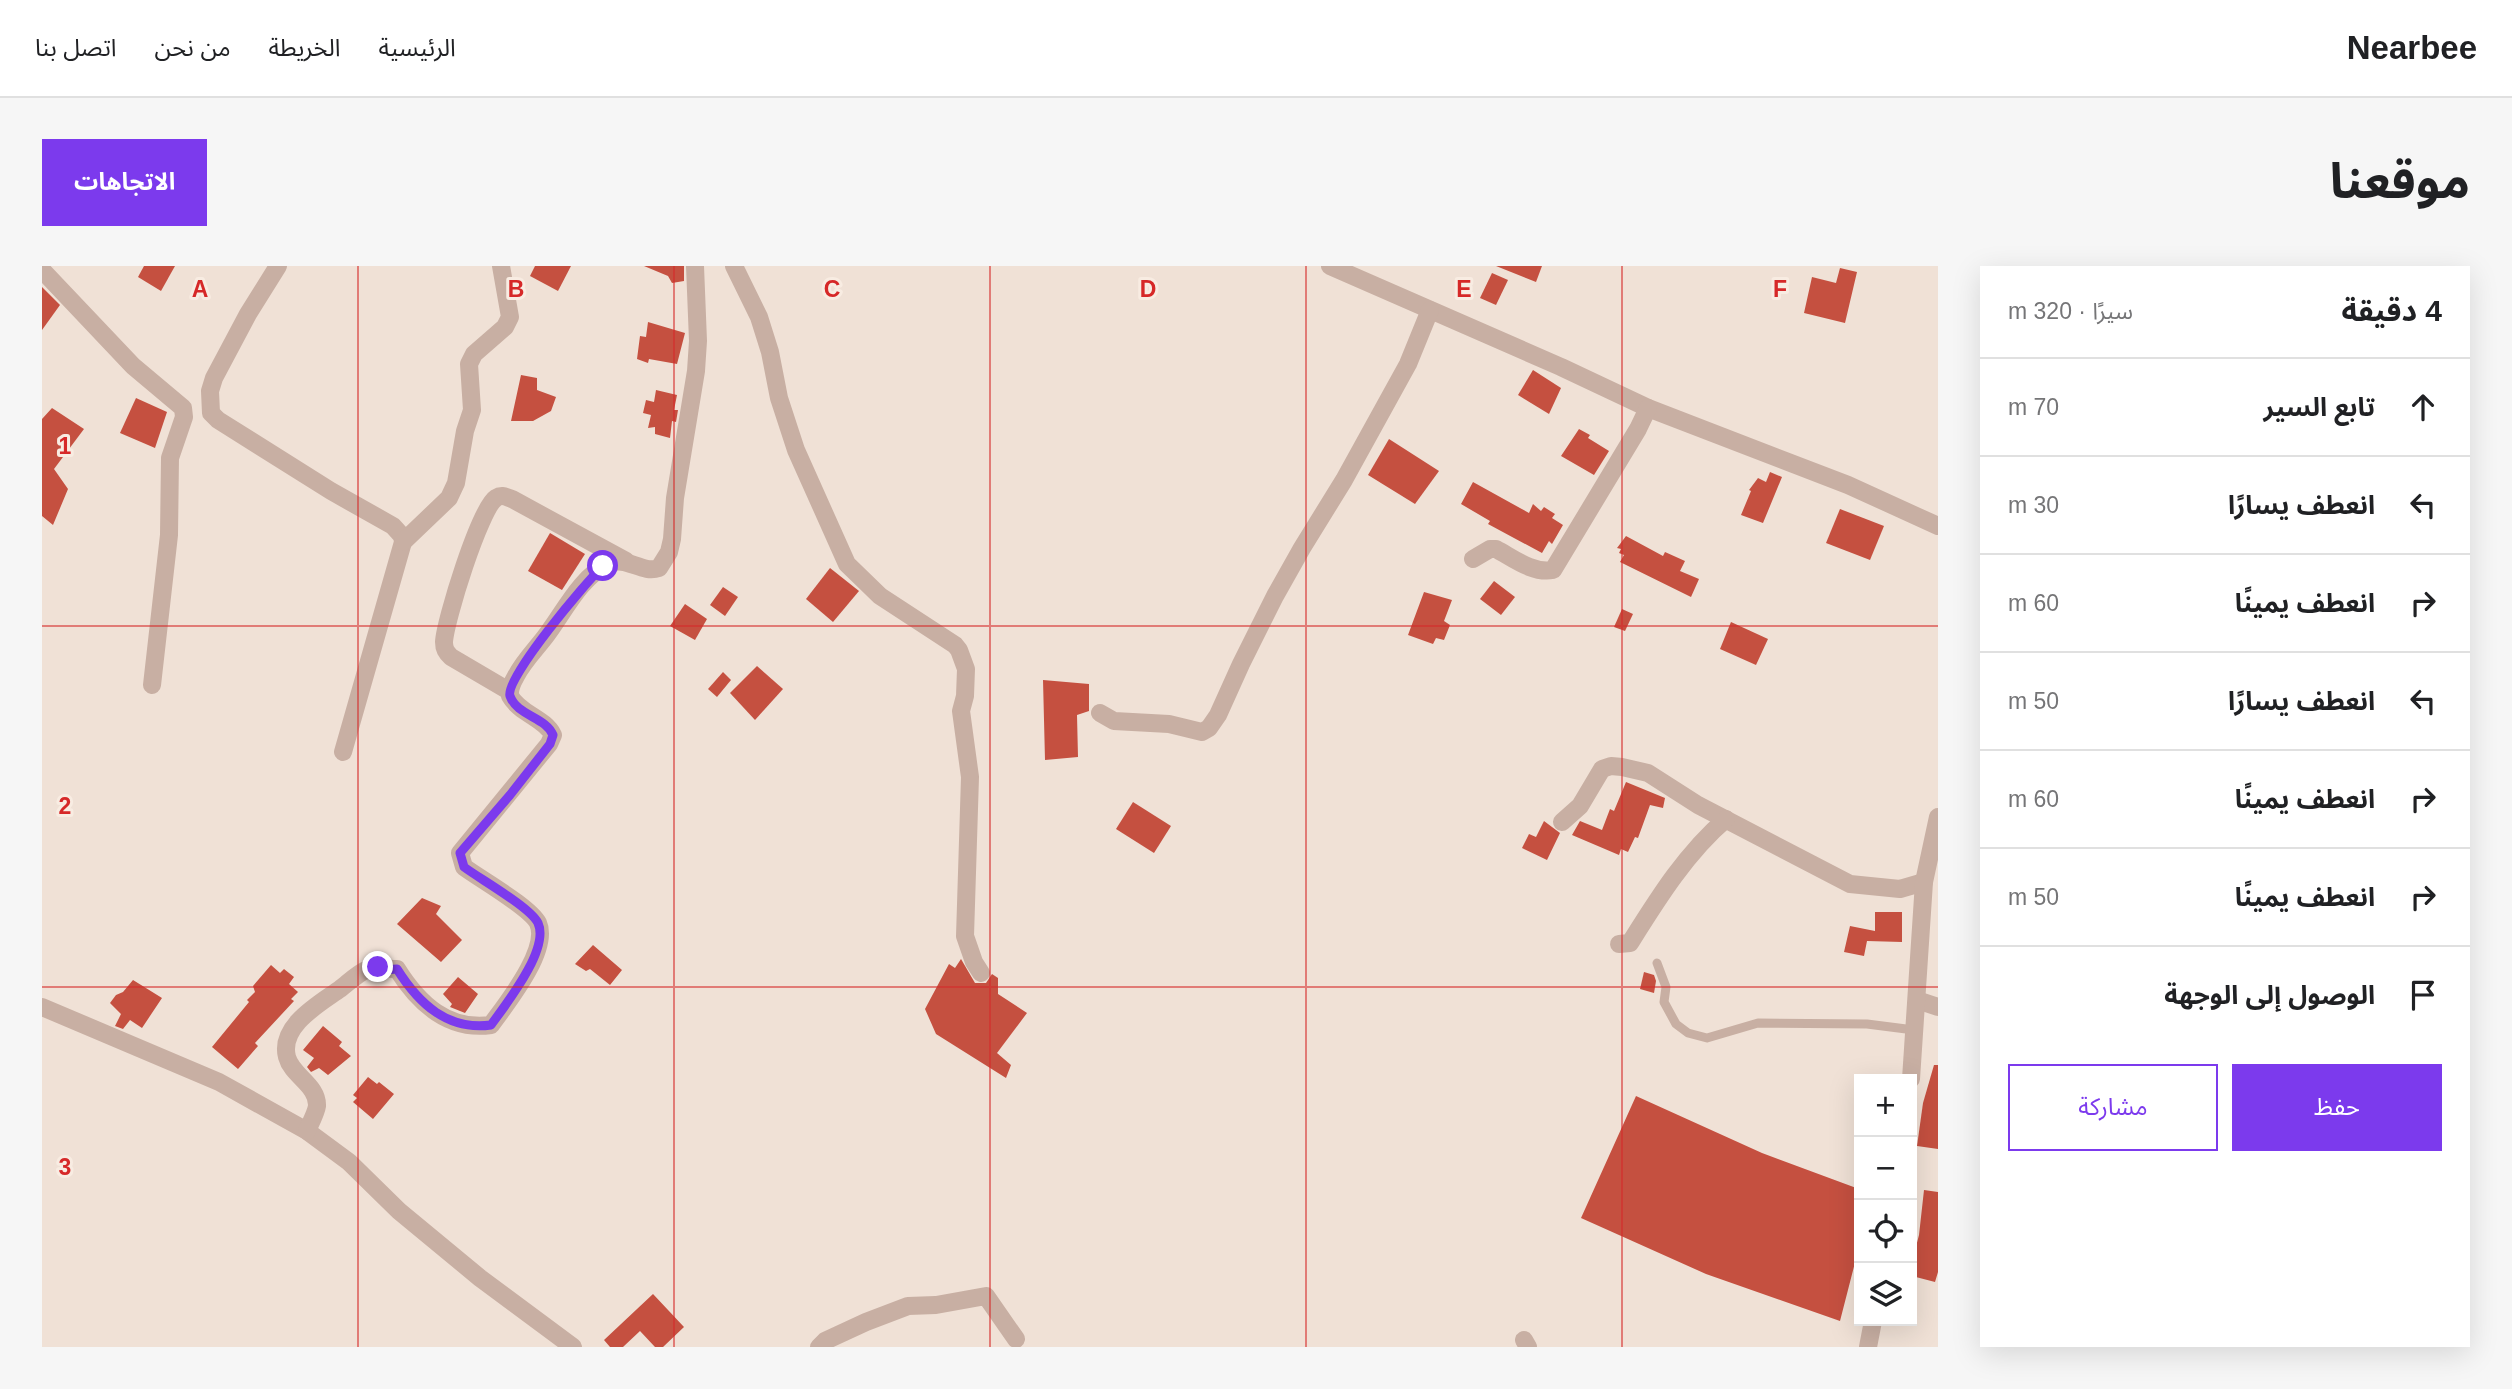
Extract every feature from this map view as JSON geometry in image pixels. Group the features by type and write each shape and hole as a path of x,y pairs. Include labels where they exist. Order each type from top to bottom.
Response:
{"street":[{"path":"278,266 248,314 214,378 210,391 211,413 304,474 393,526 402,536 403,542 343,752"},
{"path":"403,542 449,498 456,483 465,430 472,410 469,364 474,354 505,327 510,317 501,266"},
{"path":"509,691 451,657 445,650 449,617 476,534 488,507 494,499 502,496 625,561 652,570 659,568 669,552 682,449 696,371 698,341 695,266"},
{"path":"734,266 759,317 770,352 779,398 796,450 848,564 880,596 955,645 962,657 967,680 961,710 970,777 965,936 974,962 981,972"},
{"path":"1330,266 1648,408 1848,485 1938,526"},
{"path":"42,270 133,366 183,408 184,417 170,458 169,534 152,685"},
{"path":"1100,713 1114,721 1170,724 1202,732 1209,727 1218,715 1295,560 1344,480 1408,364 1430,310"},
{"path":"1473,559 1490,549 1496,549 1535,569 1553,570 1648,408"},
{"path":"307,1131 317,1108 314,1093 290,1064 286,1056 286,1042 292,1030 307,1013 364,970 378,967 384,970 397,969 407,985 440,1017 473,1027 491,1025 516,991 540,943 539,924 532,916 464,867 460,853 510,795 550,744 553,735 549,728 518,707 510,696 509,691 523,663 587,581 611,562 625,561"},
{"path":"1562,822 1580,806 1602,769 1611,766 1648,772 1726,820 1850,884 1900,889 1924,882"},
{"path":"1911,1074 1924,882 1938,817"},
{"path":"1619,944 1630,943 1682,867 1711,832 1726,820"},
{"path":"1917,1000 1938,1007"},
{"path":"42,1007 219,1082 307,1131 349,1162 399,1211 480,1278 573,1347"},
{"path":"818,1347 866,1322 908,1306 936,1305 986,1296 1016,1339"},
{"path":"1868,1347 1872,1326"}],"lane":[{"path":"1657,963 1666,986 1664,1002 1675,1024 1688,1032 1707,1038 1758,1023 1867,1024 1914,1030"}],"building":[{"path":"144,266 175,266 161,291 138,277"},
{"path":"535,266 571,266 558,291 530,276"},
{"path":"644,266 684,266 684,281 672,283 668,276"},
{"path":"1496,266 1542,266 1536,282"},
{"path":"1840,268 1857,272 1845,323 1804,313 1812,277 1836,283"},
{"path":"1492,273 1508,280 1496,305 1480,298"},
{"path":"42,287 60,305 42,330"},
{"path":"648,322 685,333 677,364 649,359 648,363 637,359 640,336 646,337"},
{"path":"1533,370 1561,388 1549,414 1518,395"},
{"path":"521,375 537,378 537,390 556,397 551,411 533,421 511,421"},
{"path":"656,390 677,395 674,410 678,410 676,422 672,421 670,438 655,434 655,427 648,428 651,415 643,413 646,400 654,402"},
{"path":"136,398 167,412 155,448 120,433"},
{"path":"52,408 84,429 54,469 68,489 53,525 42,516 42,419"},
{"path":"1579,429 1609,451 1594,475 1561,456"},
{"path":"1389,439 1439,471 1415,504 1368,475"},
{"path":"1770,472 1782,477 1763,523 1741,515 1751,491 1749,490 1758,478 1766,482"},
{"path":"1473,482 1529,513 1533,504 1541,511 1544,507 1555,514 1552,518 1563,525 1552,544 1549,541 1542,553 1488,524 1490,521 1461,504"},
{"path":"1840,509 1884,526 1870,560 1826,543"},
{"path":"550,533 585,554 562,590 528,571"},
{"path":"1626,536 1663,556 1665,552 1685,561 1680,571 1699,579 1691,597 1620,562 1624,555 1619,553 1621,549 1617,548"},
{"path":"830,568 859,591 833,622 806,599"},
{"path":"1494,581 1515,597 1501,615 1480,599"},
{"path":"723,587 738,597 725,616 710,605"},
{"path":"1424,592 1452,600 1444,621 1450,625 1444,640 1436,638 1433,644 1408,635"},
{"path":"685,604 707,619 695,640 670,626"},
{"path":"1622,609 1633,614 1625,631 1614,627"},
{"path":"1731,622 1768,639 1756,665 1720,649"},
{"path":"757,666 783,689 755,720 730,693"},
{"path":"723,672 731,680 717,697 708,689"},
{"path":"1043,680 1089,684 1089,711 1077,715 1078,757 1045,760"},
{"path":"1626,782 1665,798 1663,808 1650,805 1638,838 1635,837 1628,852 1621,849 1619,855 1572,835 1580,821 1602,830 1610,809 1614,811"},
{"path":"1133,802 1171,826 1154,853 1116,829"},
{"path":"1544,821 1560,833 1547,860 1522,848 1529,834 1536,837"},
{"path":"422,898 441,906 436,914 462,940 441,962 397,924"},
{"path":"1875,912 1902,912 1902,942 1867,941 1864,956 1844,952 1850,926 1875,931"},
{"path":"593,945 622,970 610,985 590,969 586,971 575,964"},
{"path":"961,959 975,983 986,983 992,974 998,978 998,994 1027,1013 997,1053 1011,1065 1006,1078 936,1034 925,1009 949,964 955,968"},
{"path":"271,965 280,973 284,969 294,977 289,984 298,992 291,999 294,1001 255,1043 258,1046 238,1069 212,1047 249,1002 247,1000 255,992 253,986"},
{"path":"1644,972 1654,975 1654,993 1640,989"},
{"path":"458,977 478,994 465,1013 450,1007 452,1004 443,994"},
{"path":"133,980 162,998 142,1028 130,1020 123,1029 115,1026 121,1014 110,1003"},
{"path":"323,1026 342,1042 339,1046 351,1056 328,1075 319,1068 311,1072 307,1067 314,1058 303,1050"},
{"path":"1934,1065 1938,1065 1938,1149 1917,1146 1923,1103"},
{"path":"368,1077 394,1094 373,1119 353,1102 357,1098 353,1095"},
{"path":"1636,1096 1762,1153 1854,1187 1854,1266 1840,1321 1706,1274 1581,1218"},
{"path":"1924,1190 1938,1192 1938,1272 1935,1282 1917,1277"},
{"path":"653,1294 684,1327 663,1347 655,1347 640,1331 623,1347 610,1347 604,1340"}],"route":[{"path":"378,967 384,970 397,969 407,985 440,1017 473,1027 491,1025 516,991 540,943 539,924 523,908 464,867 460,853 550,744 552,731 518,707 509,691 531,653 580,589 603,566"}]}
